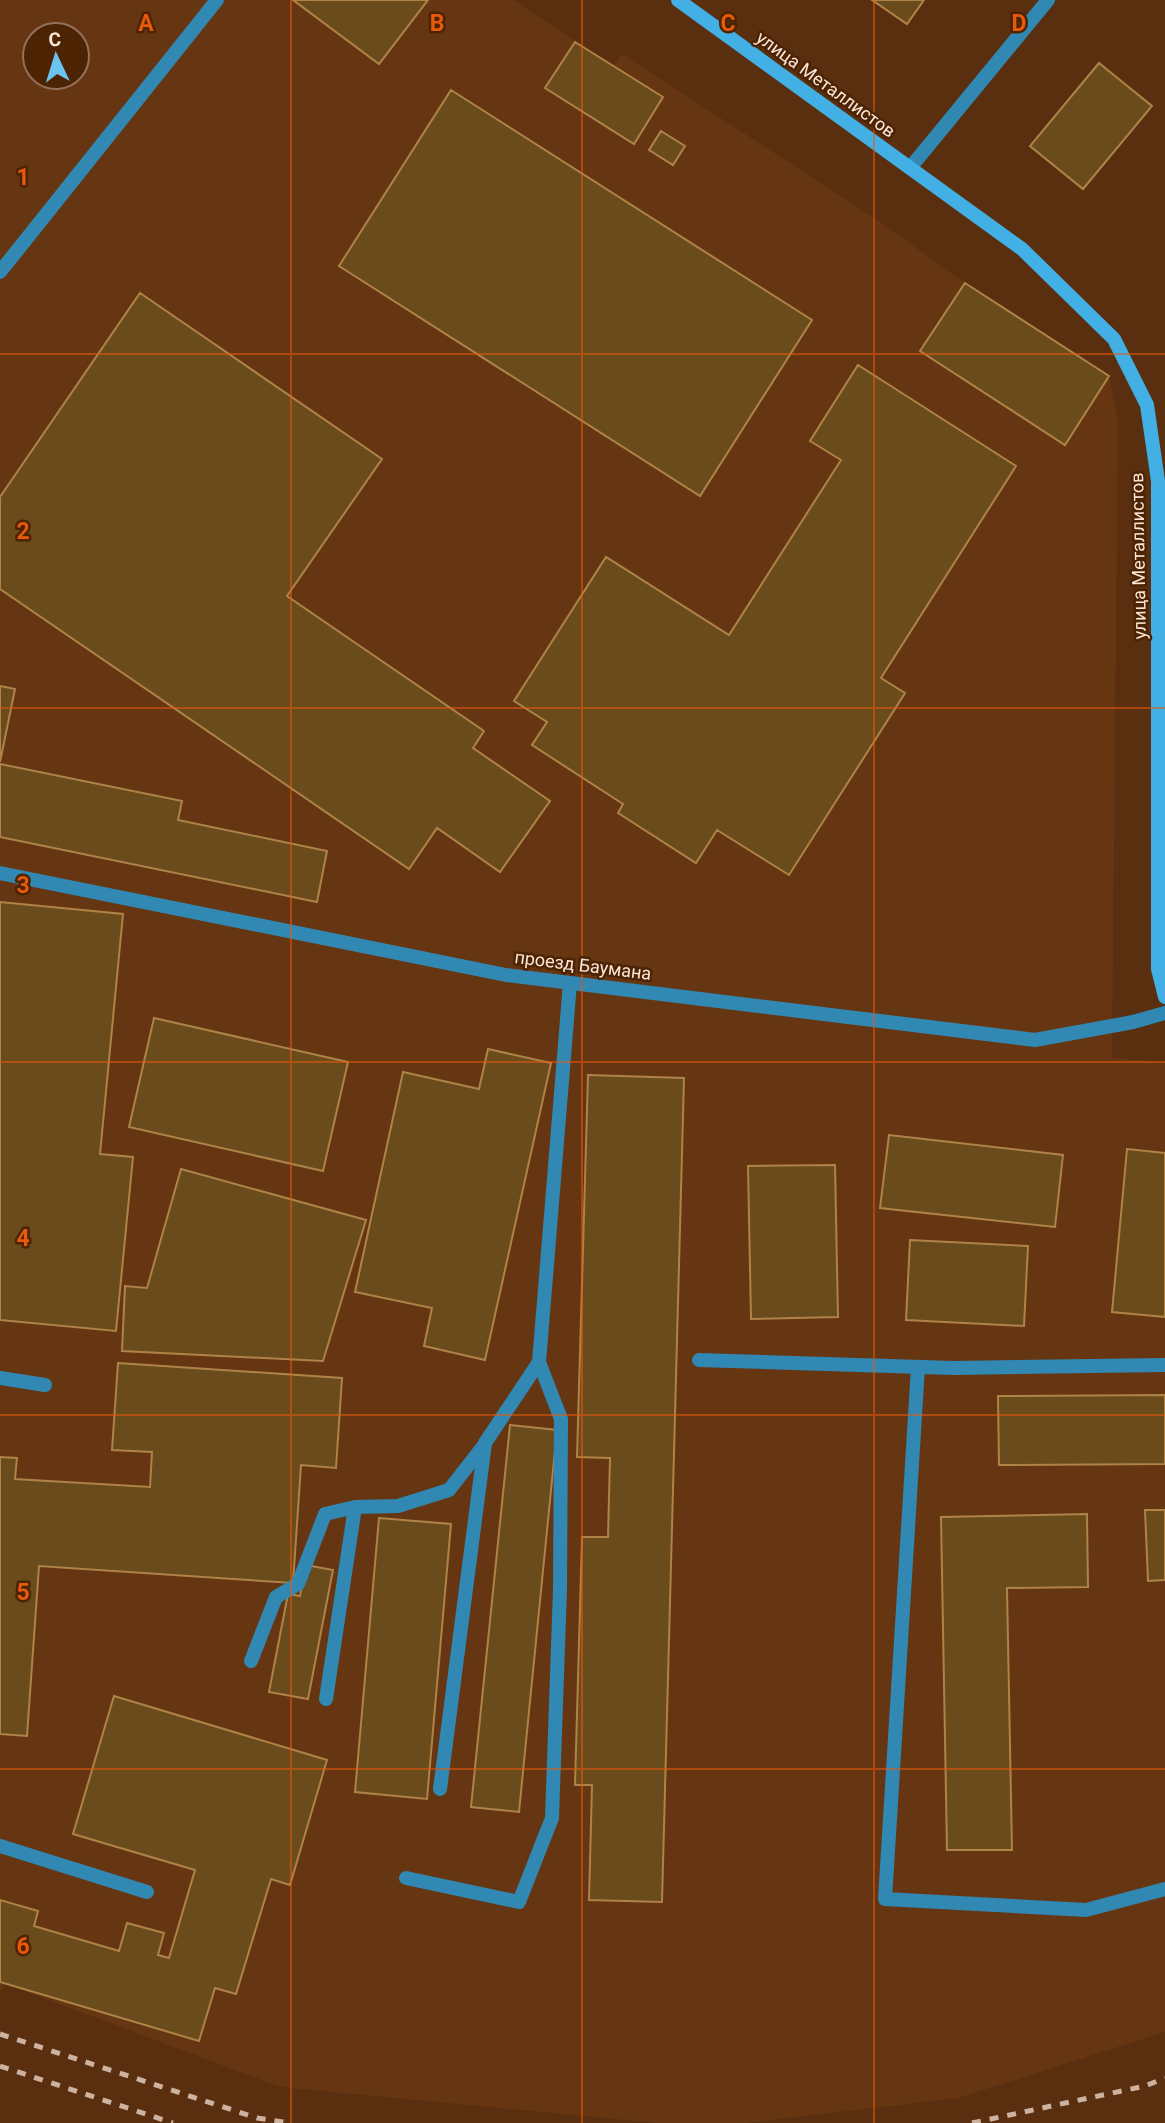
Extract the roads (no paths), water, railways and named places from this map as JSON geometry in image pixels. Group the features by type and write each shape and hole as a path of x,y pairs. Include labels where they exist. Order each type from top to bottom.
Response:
{"street":[{"path":"0,272 217,0"},
{"name":"улица Металлистов","path":"678,0 1022,249 1114,338 1147,405 1158,481 1158,969 1165,997"},
{"path":"910,168 1048,0"},
{"name":"проезд Баумана","path":"0,873 506,975 1035,1040 1133,1023 1165,1013"},
{"path":"406,1878 519,1902 552,1818 560,1589 561,1419 539,1362 570,983"},
{"path":"699,1360 918,1367 1165,1365"},
{"path":"251,1661 276,1597 299,1584 326,1514 355,1507 398,1506 449,1490 485,1443 539,1362"},
{"path":"918,1367 885,1899 1086,1910 1165,1889"},
{"path":"0,1378 45,1385"},
{"path":"440,1789 485,1443"},
{"path":"326,1699 355,1507"},
{"path":"0,1846 147,1892"}],"railway":[{"path":"0,2034 257,2118 290,2123"},
{"path":"0,2066 173,2123"},
{"path":"972,2123 1145,2086 1165,2078"}]}
